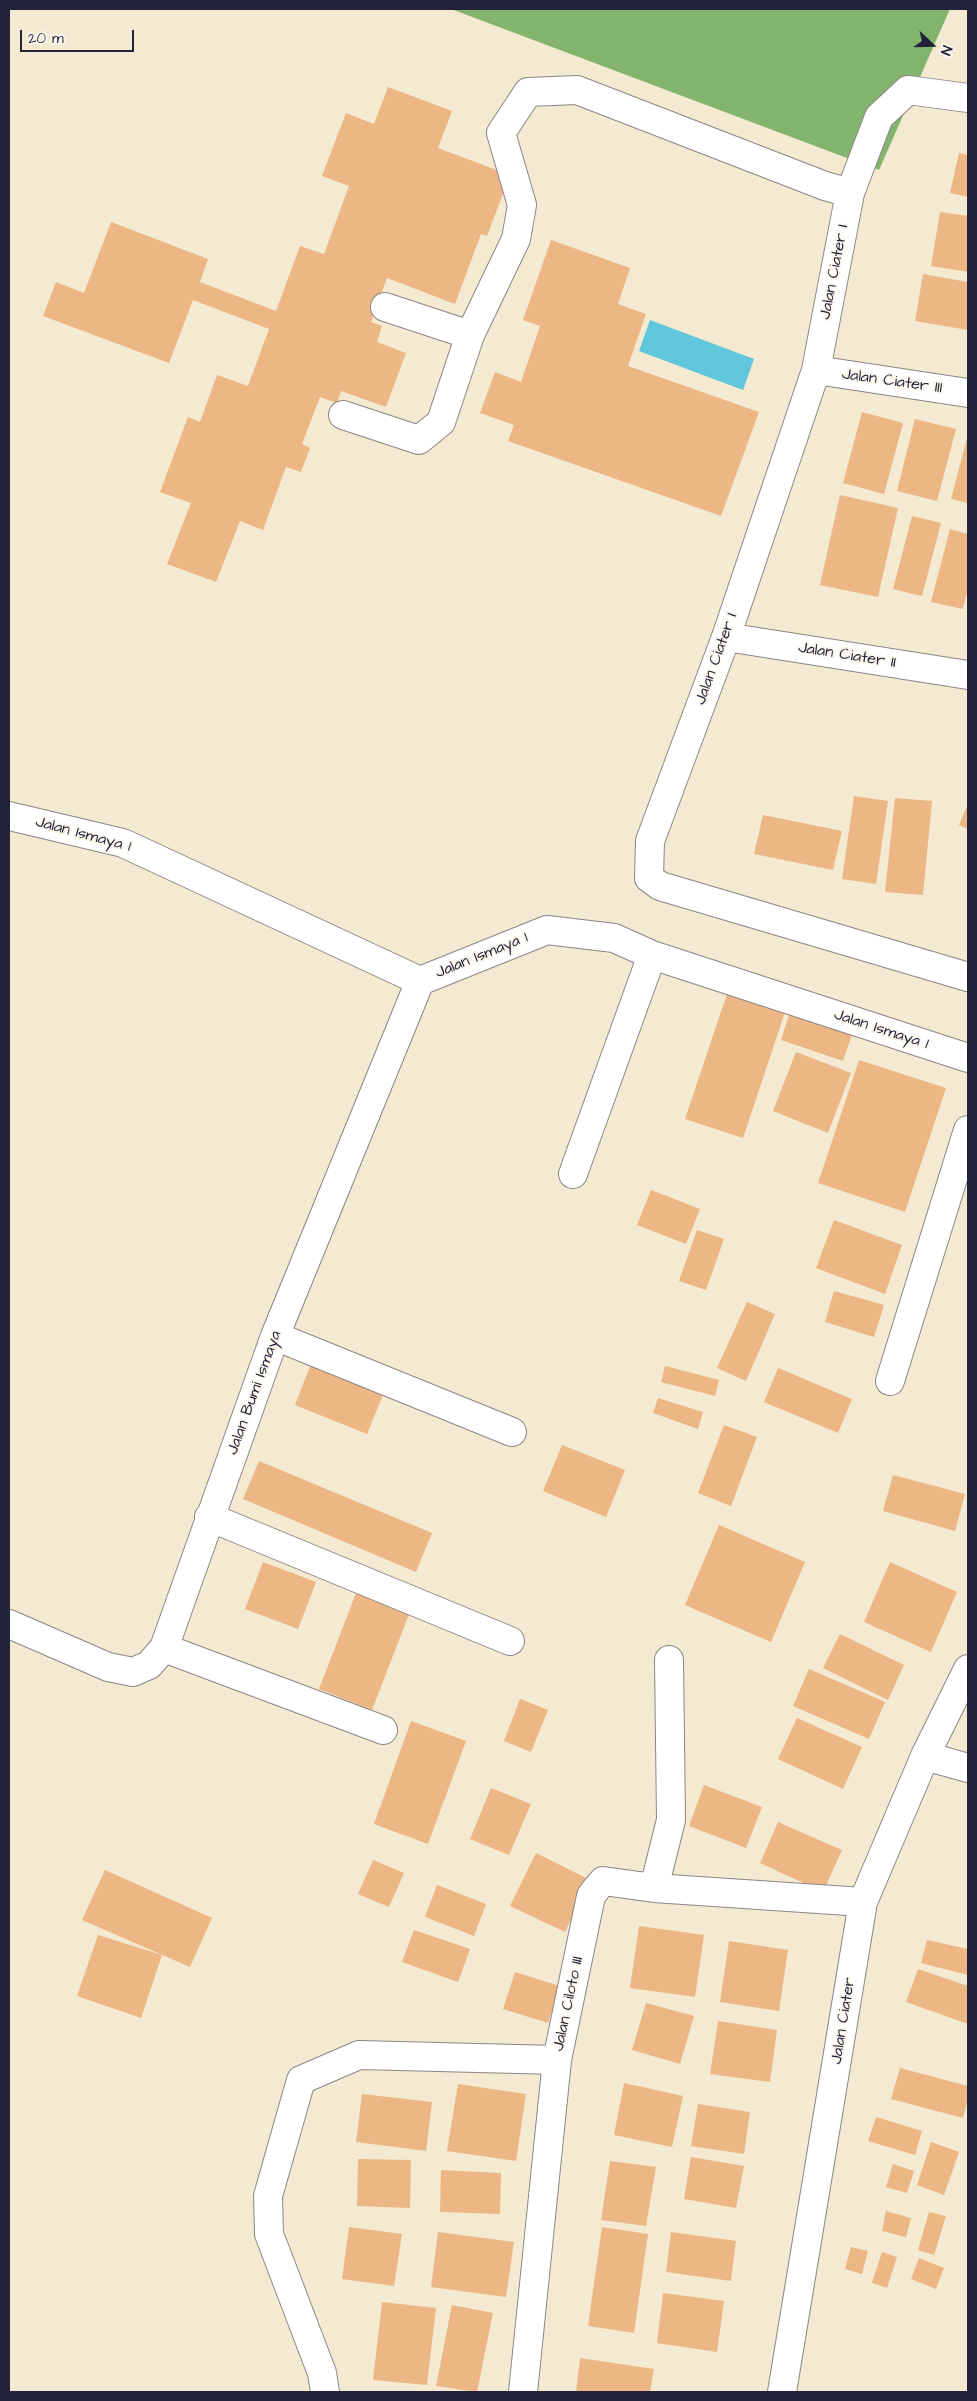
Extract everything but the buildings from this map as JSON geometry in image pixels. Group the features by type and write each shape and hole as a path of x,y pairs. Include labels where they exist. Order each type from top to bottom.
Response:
{"street":[{"path":"343,415 419,440 441,422 470,335 516,239 522,205 501,133 528,92 577,90 825,186 850,193"},
{"name":"Jalan Ciater I","path":"968,98 908,90 879,117 850,193 816,370 726,637 650,841 649,878 660,886 968,977"},
{"path":"385,307 470,335"},
{"name":"Jalan Ciater III","path":"816,370 968,393"},
{"name":"Jalan Ciater II","path":"726,637 968,675"},
{"name":"Jalan Ismaya 1","path":"9,816 123,843 420,981 547,930 614,938 652,954 968,1058"},
{"path":"573,1174 652,954"},
{"name":"Jalan Bumi Ismaya","path":"9,1624 108,1667 133,1672 149,1664 164,1648 209,1517 275,1336 420,981"},
{"path":"890,1381 968,1130"},
{"path":"275,1336 512,1432"},
{"path":"209,1517 510,1641"},
{"path":"164,1648 383,1730"},
{"path":"654,1888 671,1820 669,1660"},
{"name":"Jalan Ciater","path":"782,2392 863,1902 925,1756 968,1669"},
{"path":"925,1756 968,1768"},
{"name":"Jalan Ciloto III","path":"523,2392 557,2060 592,1896 603,1881 654,1888 863,1902"},
{"path":"325,2392 322,2372 268,2234 268,2196 301,2080 359,2055 557,2060"}],"green space":[{"path":"451,9 950,9 879,170"}],"water":[{"path":"650,320 754,359 743,390 639,351"}]}
